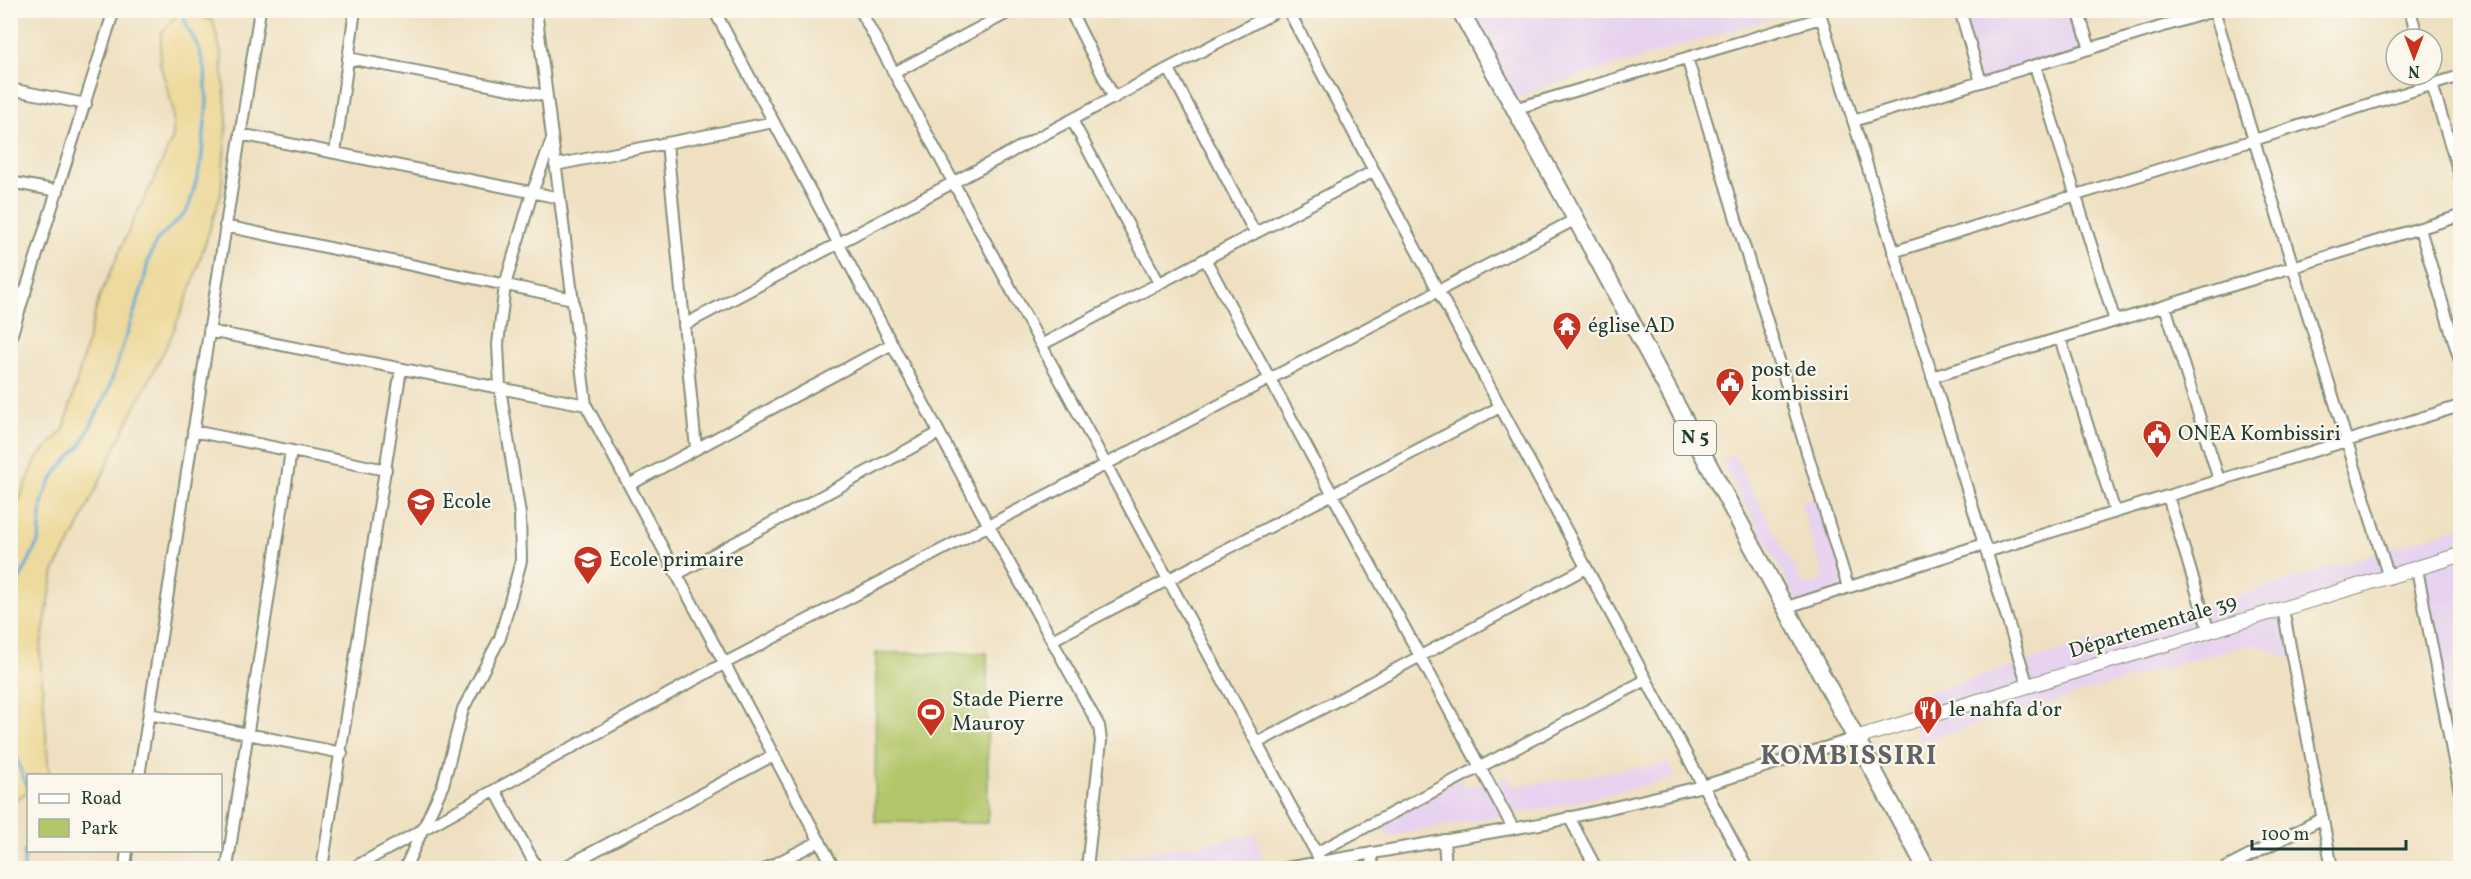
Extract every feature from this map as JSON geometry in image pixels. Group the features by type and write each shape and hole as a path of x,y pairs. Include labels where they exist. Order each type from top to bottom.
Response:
{"highway":[{"name":"N 5","path":"1460,10 1576,219 1926,868"}],"main road":[{"name":"Départementale 39","path":"1856,738 2460,555"}],"street":[{"path":"139,774 260,10"},
{"path":"335,153 355,10"},
{"path":"536,10 586,405 834,868"},
{"path":"714,10 988,526 1099,726 1101,741 1087,868"},
{"path":"860,10 1319,858"},
{"path":"894,74 1013,10"},
{"path":"1070,10 1114,98"},
{"path":"684,325 1279,10"},
{"path":"1288,10 1746,868"},
{"path":"1960,10 1982,82"},
{"path":"2078,10 2090,49"},
{"path":"2410,10 2415,27"},
{"path":"10,340 86,104 113,11"},
{"path":"1853,121 2215,11 2389,578"},
{"path":"1514,110 1687,58 1820,14 2028,686"},
{"path":"348,58 546,96"},
{"path":"1687,58 1848,587"},
{"path":"2035,66 2115,321"},
{"path":"1169,69 1255,233"},
{"path":"2444,78 2460,76"},
{"path":"1893,252 2254,140 2410,87"},
{"path":"2433,87 2460,176"},
{"path":"10,89 86,104"},
{"path":"1072,120 1159,283"},
{"path":"555,165 774,122"},
{"path":"240,134 560,198"},
{"path":"405,868 443,785 463,709 500,638 521,561 520,514 500,388 498,344 505,285 532,193 552,139"},
{"path":"667,143 696,449"},
{"path":"1041,345 1374,171"},
{"path":"10,182 58,191"},
{"path":"1932,377 2460,216"},
{"path":"353,868 725,663 1576,219"},
{"path":"225,226 573,299"},
{"path":"2420,229 2460,361"},
{"path":"1205,259 1513,828"},
{"path":"10,292 25,294"},
{"path":"2165,306 2219,480"},
{"path":"209,331 586,405"},
{"path":"2060,338 2115,512"},
{"path":"629,485 892,344"},
{"path":"322,868 401,369"},
{"path":"1786,607 1848,587 2115,512 2460,406"},
{"path":"1052,640 1500,407"},
{"path":"193,431 386,470"},
{"path":"677,574 939,433"},
{"path":"227,868 291,450"},
{"path":"2168,496 2209,632"},
{"path":"1257,743 1586,568"},
{"path":"2417,569 2460,792"},
{"path":"2283,609 2332,868"},
{"path":"1319,858 1480,767 1646,680"},
{"path":"149,714 342,753"},
{"path":"1286,868 1319,858 1371,853 1569,817 1703,786 1856,738"},
{"path":"563,868 774,756"},
{"path":"495,790 537,868"},
{"path":"1569,817 1596,868"},
{"path":"2226,868 2323,818"},
{"path":"1444,840 1446,868"},
{"path":"767,868 820,841"},
{"path":"125,868 128,852"},
{"path":"1371,853 1373,868"}],"shaded area":[{"path":"1460,11 1796,11 1541,88 1510,101"},
{"path":"1960,11 2078,11 2090,49 1981,82"},
{"path":"1733,454 1804,586 1824,579 1800,502 1820,496 1848,587 1799,603 1722,461"},
{"path":"2460,527 2460,792 2417,569 2283,609 2293,660 2255,643 2184,662 1920,742 1905,700"},
{"path":"1669,763 1676,778 1549,808 1388,836 1382,818 1460,778 1465,787 1508,777 1514,787"},
{"path":"1257,835 1262,862 1221,868 1122,868 1120,857"}],"green space":[{"name":"Stade Pierre Mauroy","path":"876,653 987,653 988,823 875,822"}],"sand":[{"path":"180,10 189,11 213,21 221,53 227,119 221,194 191,288 170,339 121,435 75,534 54,571 40,651 49,774 27,774 27,792 11,804 11,519 37,458 64,429 99,298 173,137 173,109 160,63 161,34"}],"waterway":[{"path":"10,611 15,589 39,540 42,502 49,484 58,470 81,445 108,391 144,282 148,261 157,240 186,212 190,203 201,163 207,103 205,71 198,46 187,27 182,10"},
{"path":"10,656 10,703"},
{"path":"10,725 16,757 27,786"},
{"path":"24,868 24,853 27,849"}],"place":[{"name":"église AD","path":"1567,352"},
{"name":"post de kombissiri","path":"1730,408"},
{"name":"ONEA Kombissiri","path":"2157,460"},
{"name":"Ecole","path":"421,528"},
{"name":"Ecole primaire","path":"588,586"},
{"name":"le nahfa d'or","path":"1928,736"},
{"name":"Stade Pierre Mauroy","path":"931,738"}],"district":[{"name":"KOMBISSIRI","path":"1849,757"}]}
